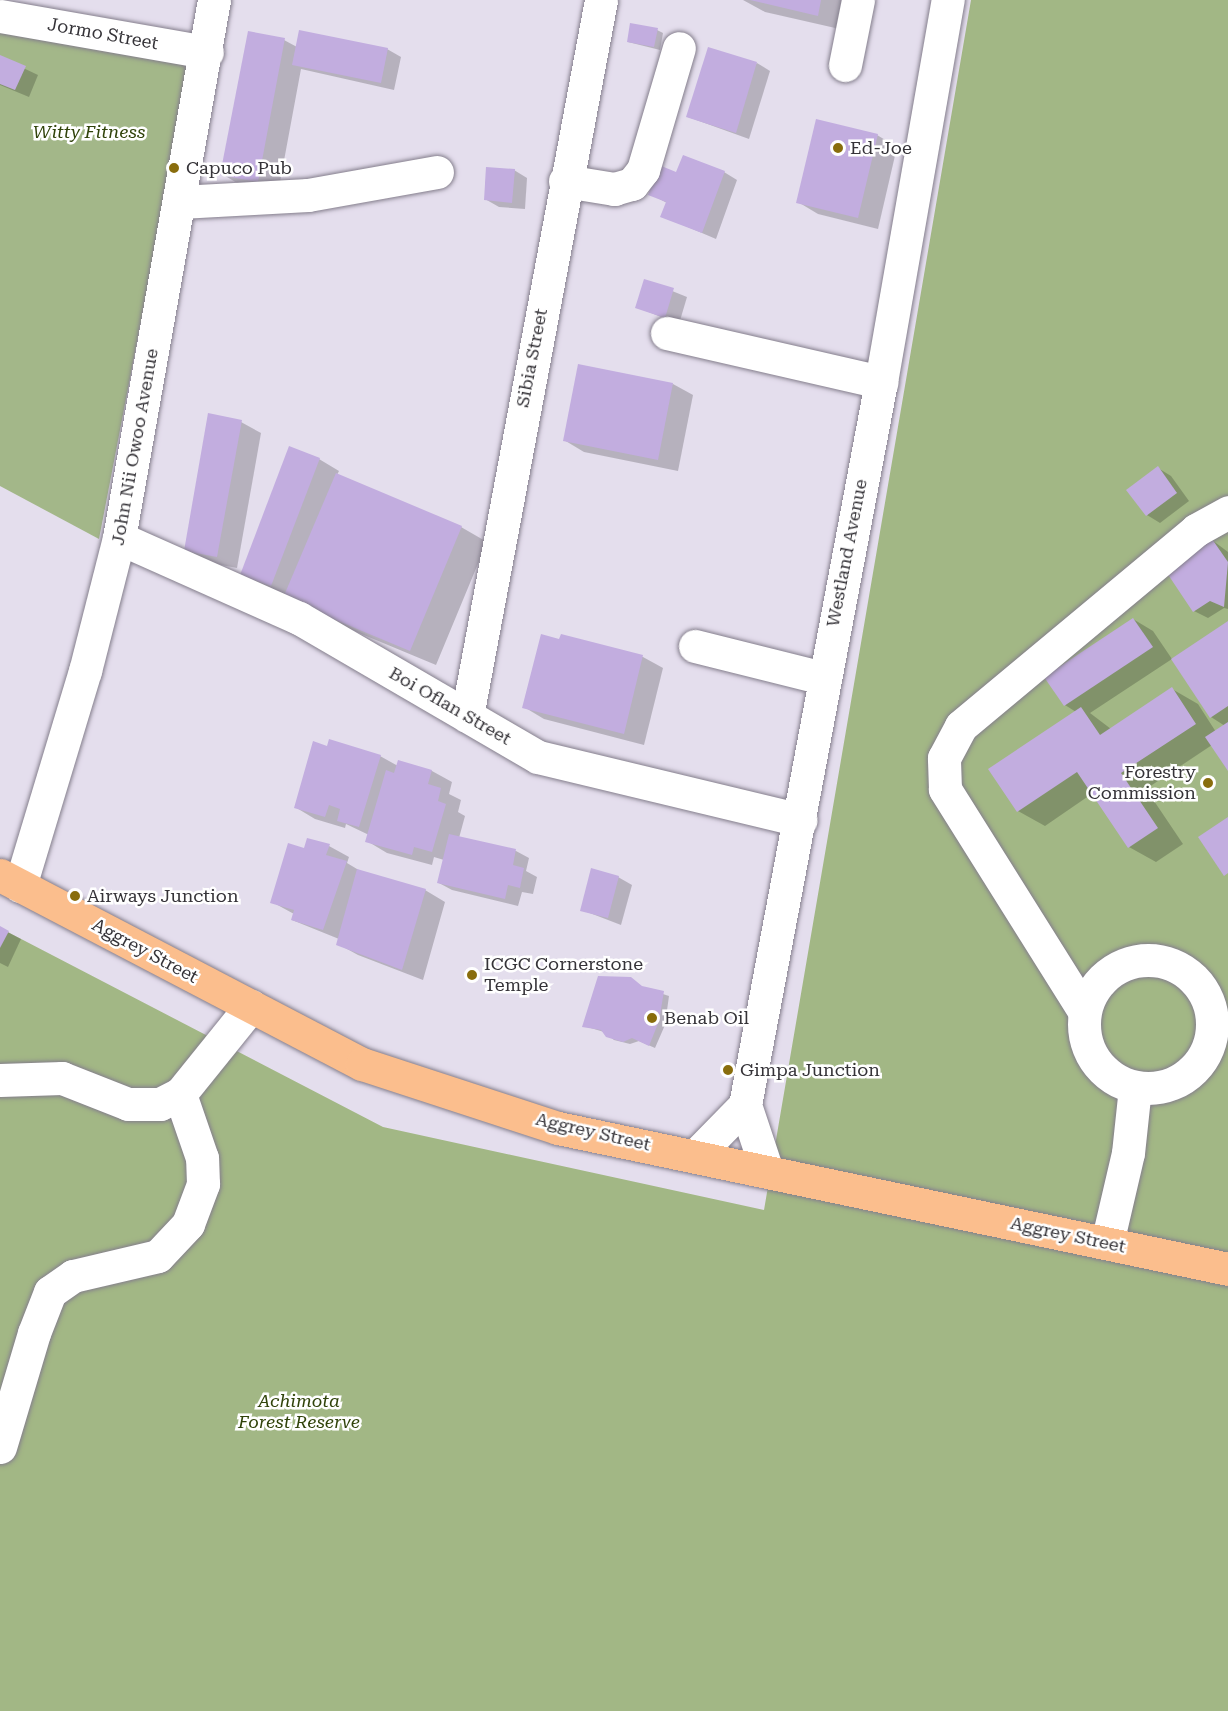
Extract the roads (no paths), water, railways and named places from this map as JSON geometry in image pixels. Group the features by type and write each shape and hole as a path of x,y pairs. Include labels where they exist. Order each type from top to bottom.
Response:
{"main road":[{"name":"Aggrey Street","path":"10,880 362,1064 558,1128 696,1155 1228,1269"}],"street":[{"name":"John Nii Owoo Avenue","path":"10,880 86,671 119,538 207,52 214,0"},
{"name":"Sibia Street","path":"467,716 565,181 601,0"},
{"path":"845,65 858,0"},
{"name":"Westland Avenue","path":"767,1171 745,1105 801,820 823,678 881,382 948,0"},
{"name":"Jormo Street","path":"0,16 207,52"},
{"path":"565,181 614,189 632,184 644,170 678,48"},
{"path":"180,202 308,195 437,172"},
{"path":"667,333 881,382"},
{"path":"1084,1011 945,789 945,758 961,726 1196,530 1228,512"},
{"name":"Boi Oflan Street","path":"119,538 299,618 538,757 801,820"},
{"path":"695,646 823,678"},
{"path":"1153,959 1185,972 1218,995 1210,1041 1194,1070 1176,1083 1156,1089 1135,1088 1111,1078 1094,1059 1084,1036 1084,1011 1093,989 1109,972 1130,962 1153,959"},
{"path":"0,1080 62,1078 128,1104 160,1104 180,1094 251,1006"},
{"path":"1194,1070 1228,1066"},
{"path":"1107,1243 1128,1153 1135,1088"},
{"path":"0,1447 34,1333 50,1292 73,1276 128,1266 158,1256 188,1224 203,1184 202,1158 180,1094"},
{"path":"696,1155 745,1105"}],"place":[{"name":"Ed-Joe","path":"838,148"},
{"name":"Capuco Pub","path":"174,168"},
{"name":"Forestry Commission","path":"1208,783"},
{"name":"Airways Junction","path":"75,896"},
{"name":"ICGC Cornerstone Temple","path":"472,975"},
{"name":"Benab Oil","path":"652,1018"},
{"name":"Gimpa Junction","path":"728,1070"}],"park label":[{"name":"Witty Fitness","path":"89,132"},
{"name":"Achimota Forest Reserve","path":"299,1412"}]}
